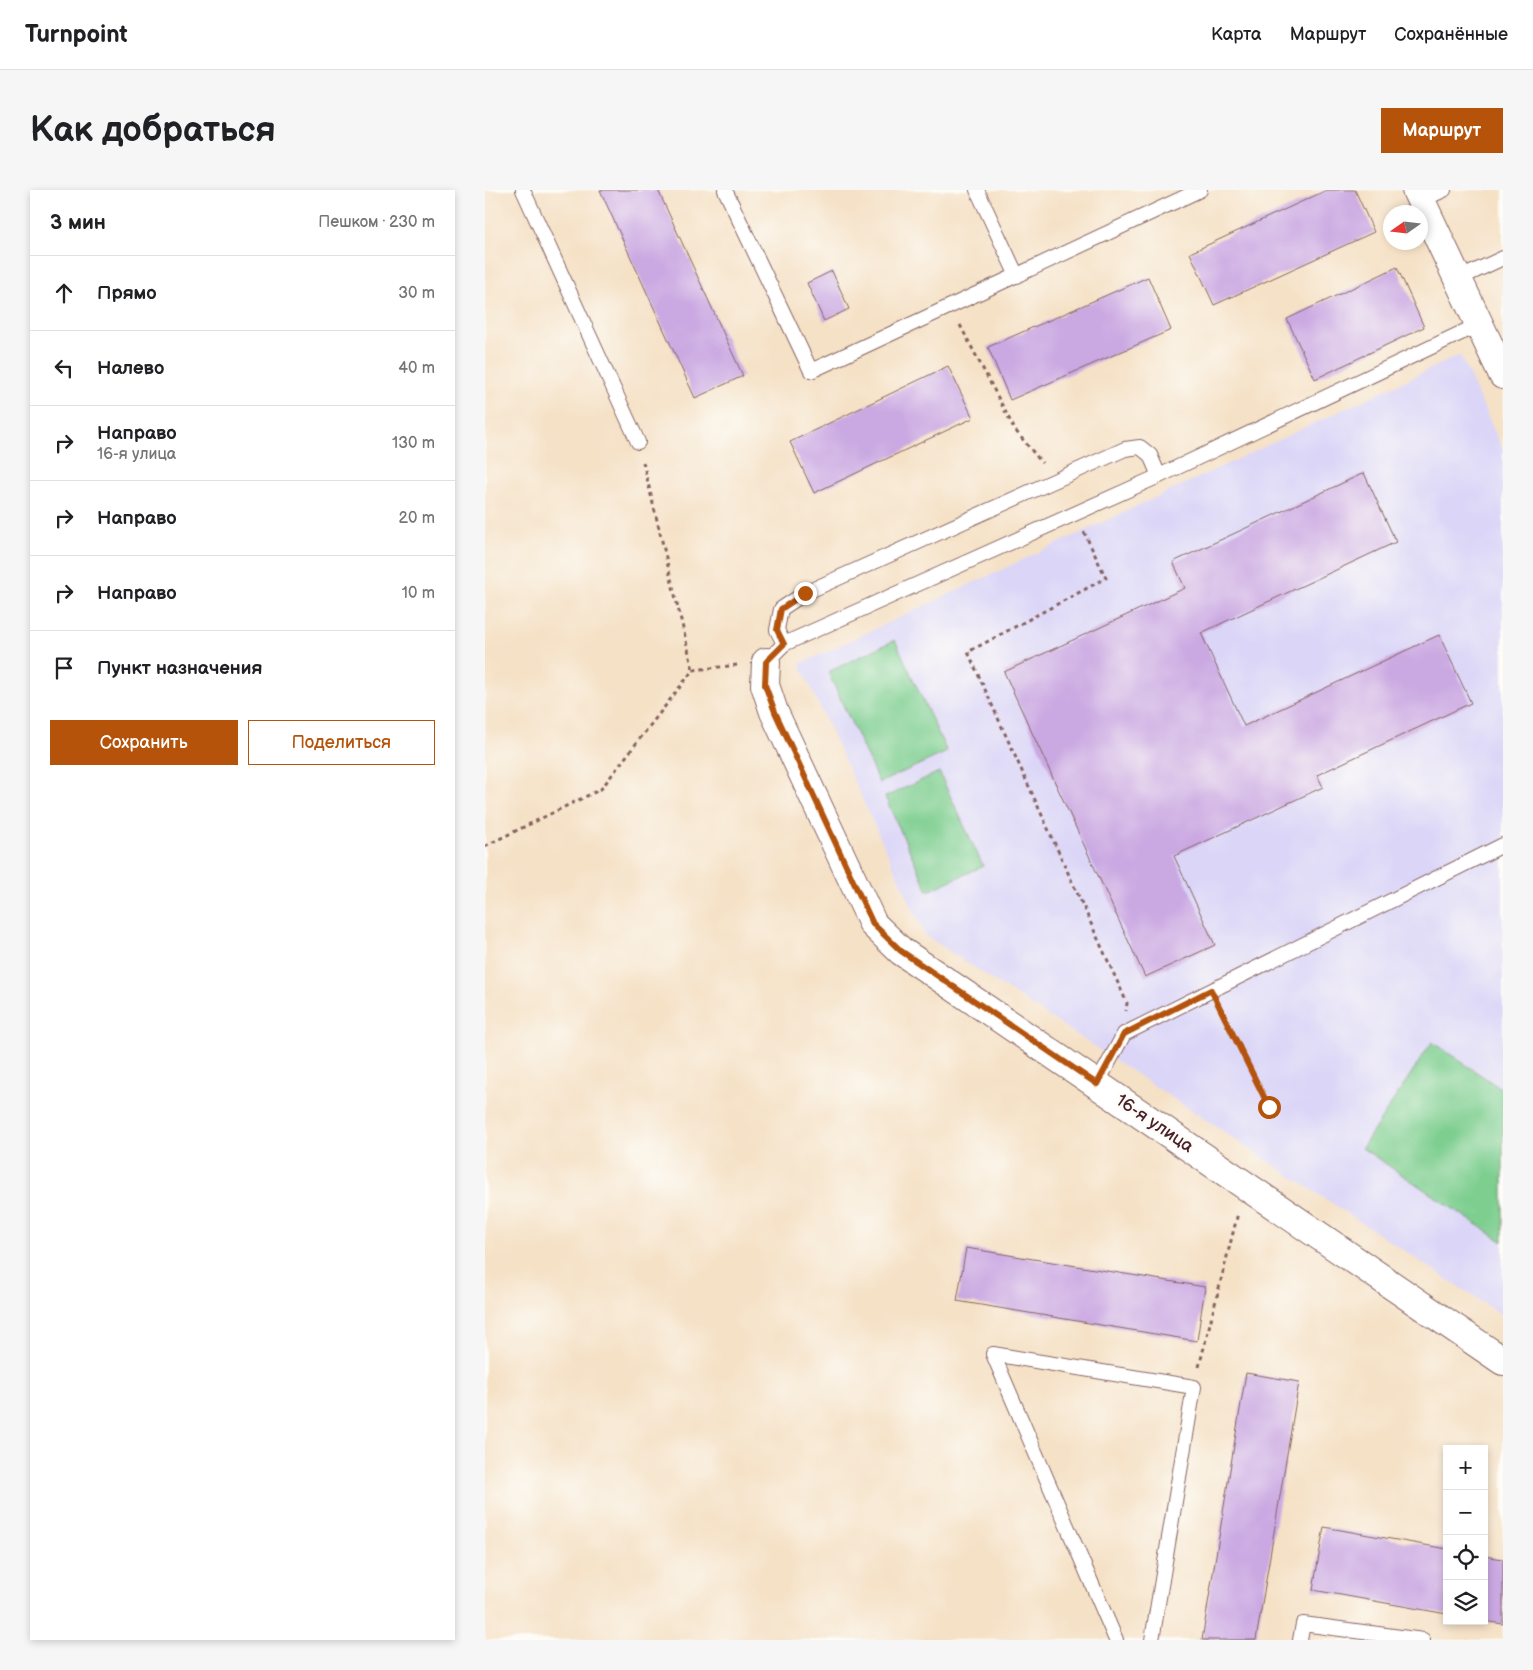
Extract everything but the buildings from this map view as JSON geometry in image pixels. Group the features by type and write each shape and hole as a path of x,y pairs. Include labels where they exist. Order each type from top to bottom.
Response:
{"street":[{"path":"1427,193 1458,278 1503,375"},
{"name":"16-я улица","path":"775,653 765,685 775,712 873,924 901,951 1503,1361"}],"lane":[{"path":"523,190 638,442"},
{"path":"725,190 811,371 1200,190"},
{"path":"977,190 1017,276"},
{"path":"1458,278 1503,258"},
{"path":"1159,476 1150,455 1140,447 1125,449 805,593 781,609 775,653 1075,513 1159,476 1480,324"},
{"path":"1097,1084 1124,1034 1503,845"},
{"path":"1116,1640 993,1354 1194,1387 1152,1640"},
{"path":"1300,1640 1303,1624 1423,1640"}],"path":[{"path":"950,307 1015,430 1056,480"},
{"path":"638,442 693,670"},
{"path":"1075,513 1106,578 967,652 1127,1004 1124,1034"},
{"path":"485,846 601,788 693,670 775,653"},
{"path":"1211,990 1269,1107"},
{"path":"1194,1387 1245,1185"}],"shaded area":[{"path":"1460,355 1503,450 1503,1316 925,935 800,664"}],"green space":[{"path":"895,640 947,752 879,783 828,672"},
{"path":"939,772 983,866 928,891 885,797"},
{"path":"1432,1042 1503,1090 1503,1242 1362,1148"}],"route":[{"path":"805,593 781,609 777,630 784,644 766,662 765,685 775,712 873,924 901,951 1097,1084 1124,1034 1211,990 1269,1107"}]}
